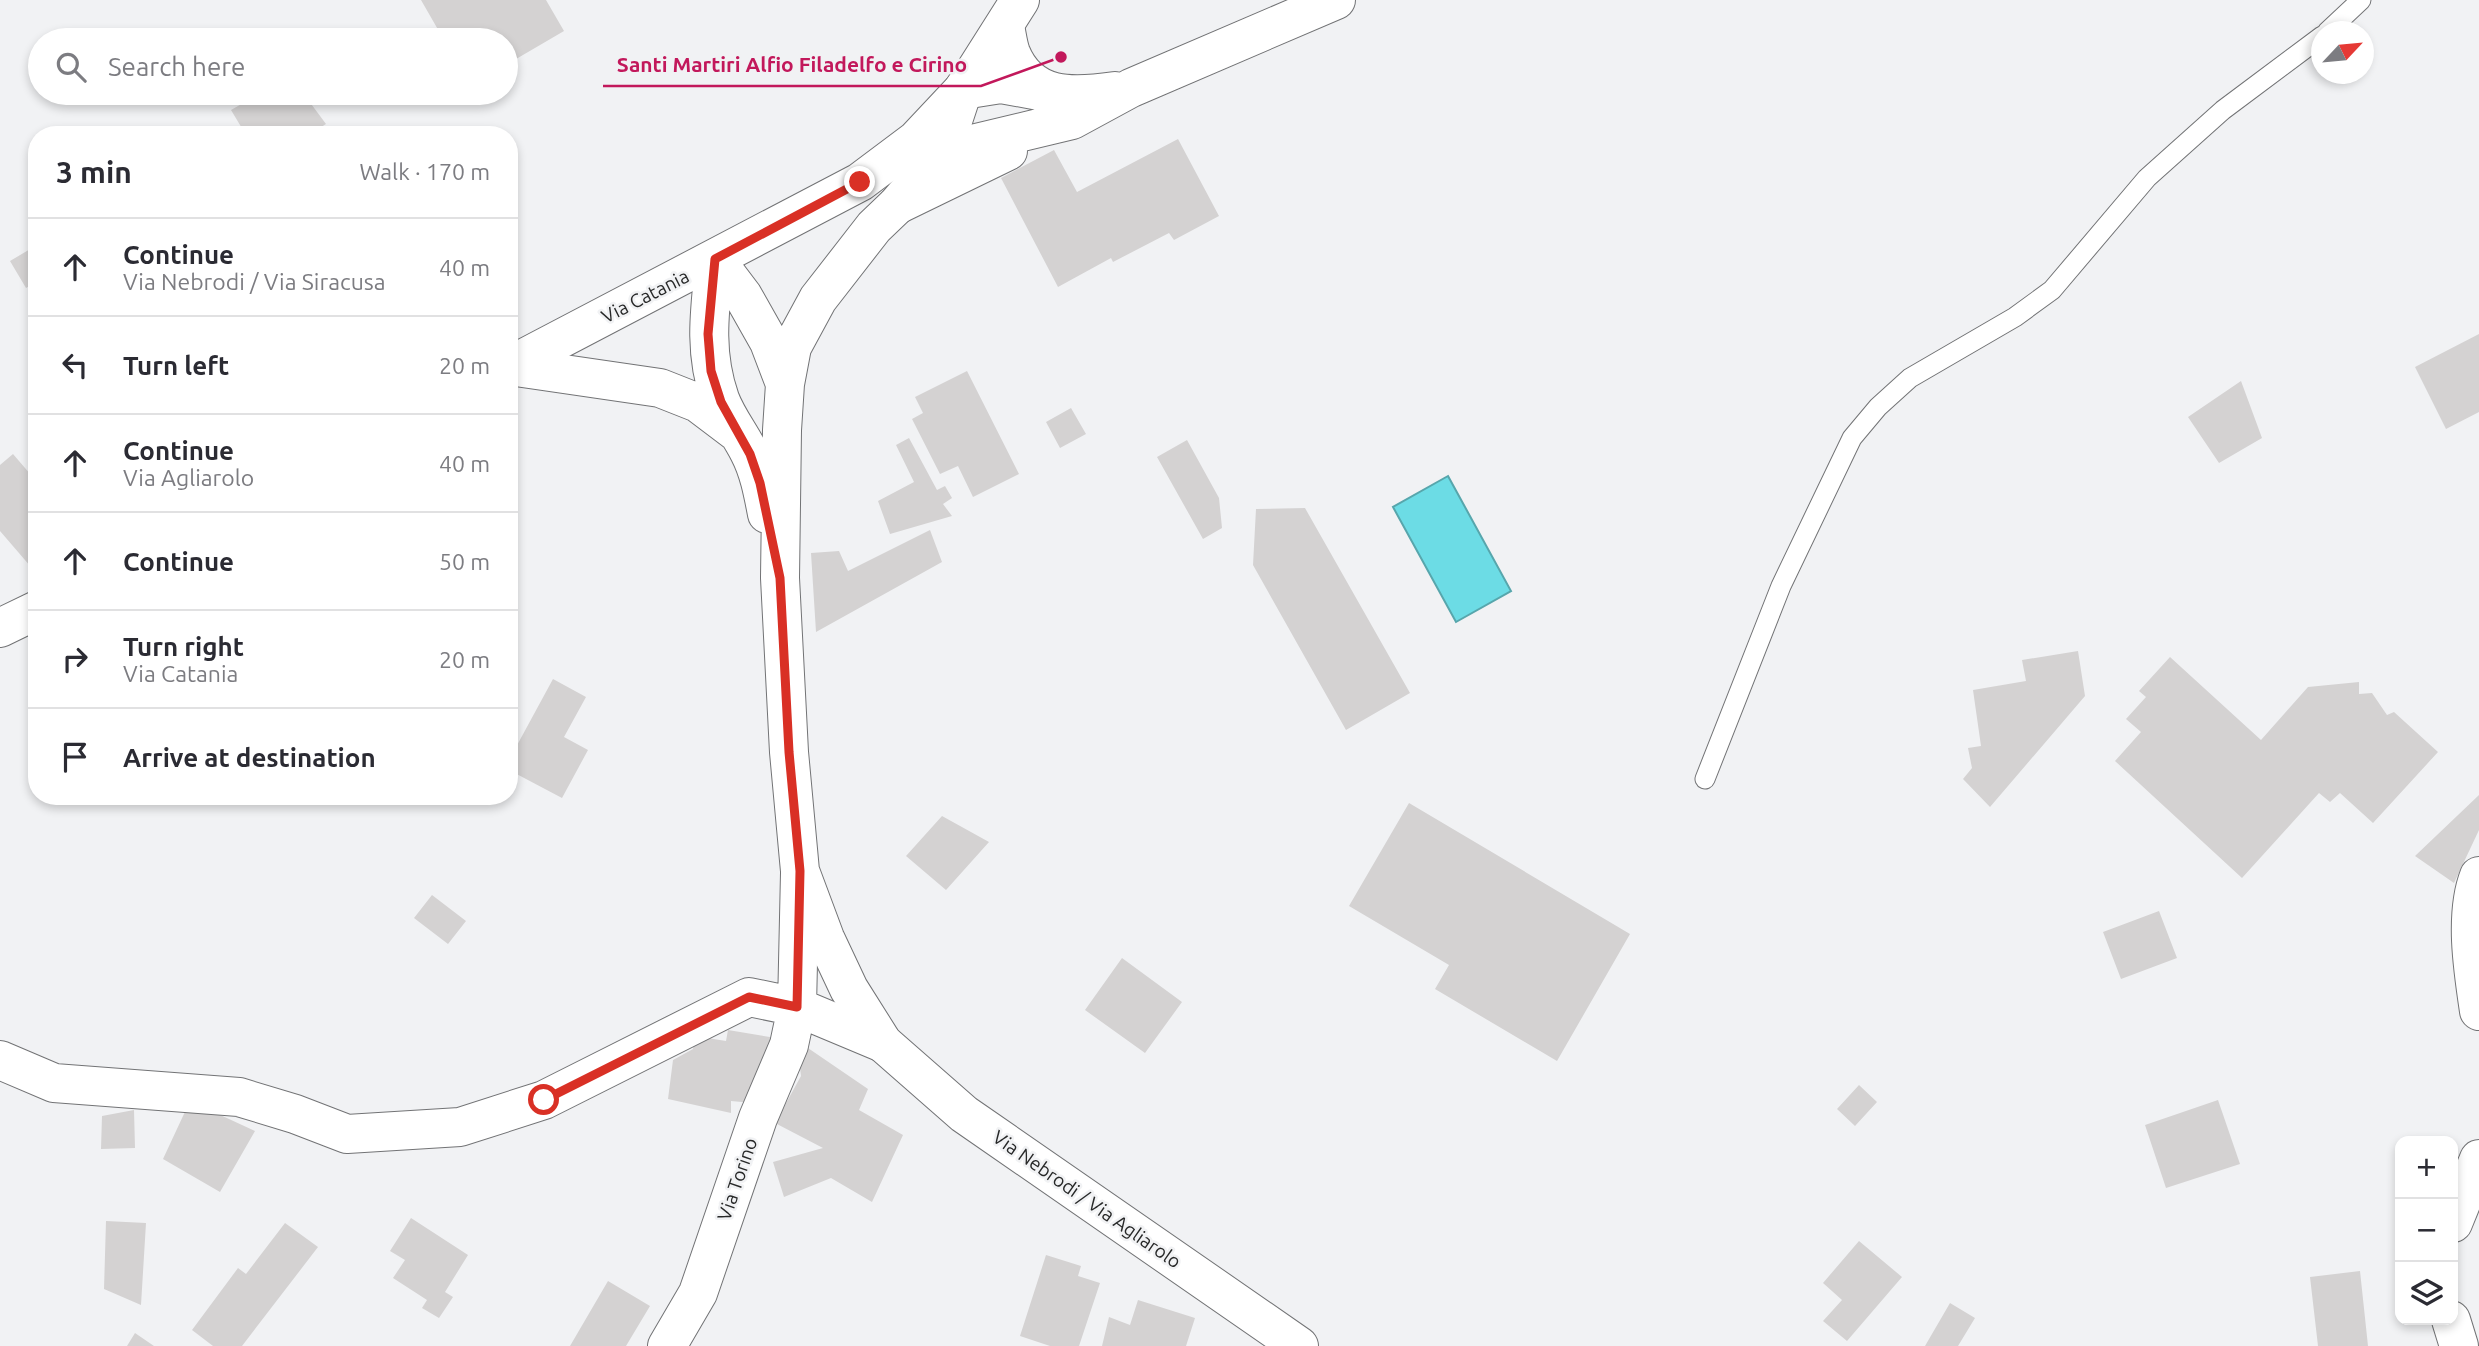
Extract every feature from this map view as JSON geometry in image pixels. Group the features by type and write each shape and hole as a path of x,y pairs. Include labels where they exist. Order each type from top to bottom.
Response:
{"street":[{"path":"860,182 1062,107 1130,88 1336,0"},
{"path":"1012,13 1011,53 1024,75 1062,107"},
{"name":"Via Catania","path":"518,361 860,182 916,140 962,90 1012,13"},
{"path":"883,1043 849,989 825,938 800,871 789,752 780,578 785,384 792,347 818,299 874,226 897,205 943,150 962,90 1001,84 1062,107"},
{"path":"897,205 1062,107"},
{"path":"715,259 743,296 769,342 785,384"},
{"path":"715,259 708,334 711,371 721,402 750,454 760,483 780,578"},
{"path":"518,367 660,388 698,403 737,432"},
{"path":"0,628 28,614"},
{"name":"Via Torino","path":"667,1346 698,1293 758,1118 789,1045 797,1007 800,871"},
{"path":"2479,876 2474,889 2471,956 2479,1011"},
{"path":"0,1060 54,1083 239,1097 347,1134 460,1127 544,1100 749,997 797,1007 883,1043"},
{"name":"Via Nebrodi / Via Agliarolo","path":"883,1043 964,1114 1299,1346"},
{"path":"2458,1211 2479,1159"},
{"path":"2453,1325 2459,1346"}],"lane":[{"path":"2339,21 2361,0"},
{"path":"1705,779 1781,586 1852,438 1878,407 1910,378 2015,317 2052,290 2147,178 2223,110 2311,44"}],"water":[{"path":"1448,476 1511,591 1456,622 1393,507"}],"building":[{"path":"421,0 546,0 564,31 518,58 518,28 437,28"},
{"path":"240,105 312,105 326,124 241,126 231,110"},
{"path":"1178,139 1219,216 1174,240 1169,233 1113,262 1111,258 1058,287 1001,178 1054,150 1077,192"},
{"path":"28,250 28,287 26,288 10,261"},
{"path":"2479,334 2479,412 2446,429 2415,367"},
{"path":"967,371 1019,474 973,497 958,466 940,474 912,419 923,413 915,397"},
{"path":"2241,381 2262,438 2219,463 2188,417"},
{"path":"1071,408 1086,434 1060,448 1046,422"},
{"path":"909,438 937,490 945,486 952,498 943,504 952,516 890,534 878,501 914,482 896,445"},
{"path":"1187,440 1219,498 1222,528 1203,539 1157,457"},
{"path":"13,454 28,472 28,564 0,531 0,465"},
{"path":"1305,508 1410,693 1346,730 1253,565 1256,509"},
{"path":"930,530 942,562 816,632 811,553 839,551 848,571"},
{"path":"2078,651 2085,696 1990,807 1963,779 1972,768 1968,748 1981,746 1973,690 2026,681 2022,660"},
{"path":"2170,657 2261,740 2308,687 2359,682 2359,694 2372,693 2387,715 2394,712 2438,752 2373,823 2340,793 2330,802 2319,793 2242,878 2115,761 2141,732 2126,719 2146,697 2139,691"},
{"path":"553,679 586,697 564,737 588,750 562,798 518,775 518,743"},
{"path":"2479,795 2479,830 2454,883 2415,856"},
{"path":"1409,803 1630,934 1557,1061 1435,989 1449,965 1349,906"},
{"path":"942,816 989,842 946,890 906,856"},
{"path":"432,895 466,921 448,944 414,918"},
{"path":"2159,911 2177,958 2121,979 2103,932"},
{"path":"1122,958 1182,1002 1145,1053 1085,1010"},
{"path":"728,1030 776,1038 753,1103 731,1101 731,1113 668,1099 673,1060 693,1049 695,1036 726,1041"},
{"path":"805,1046 868,1089 859,1110 903,1135 872,1202 831,1178 784,1197 773,1162 823,1148 775,1123 801,1076 799,1061"},
{"path":"1859,1085 1877,1102 1855,1126 1837,1109"},
{"path":"2218,1100 2240,1164 2166,1188 2145,1125"},
{"path":"190,1101 255,1131 220,1192 163,1159"},
{"path":"134,1110 135,1148 101,1149 102,1116"},
{"path":"411,1218 468,1255 445,1292 453,1297 439,1318 422,1308 427,1300 393,1278 405,1260 390,1251"},
{"path":"106,1221 146,1223 141,1305 104,1289"},
{"path":"285,1223 318,1247 242,1346 213,1346 192,1330 238,1268 246,1274"},
{"path":"1859,1241 1902,1277 1847,1341 1823,1321 1842,1300 1823,1283"},
{"path":"1046,1255 1081,1266 1078,1276 1100,1283 1079,1346 1050,1346 1020,1336"},
{"path":"2360,1271 2368,1346 2318,1346 2310,1277"},
{"path":"608,1281 650,1306 626,1346 570,1346"},
{"path":"1138,1300 1195,1318 1186,1346 1102,1346 1109,1317 1130,1325"},
{"path":"1950,1303 1975,1318 1958,1346 1925,1346"},
{"path":"135,1333 154,1346 127,1346"}],"place":[{"name":"Santi Martiri Alfio Filadelfo e Cirino","path":"1061,57"}],"route":[{"path":"544,1100 749,997 797,1007 800,871 789,752 780,578 760,483 750,454 721,402 711,371 708,334 715,259 860,182"}]}
